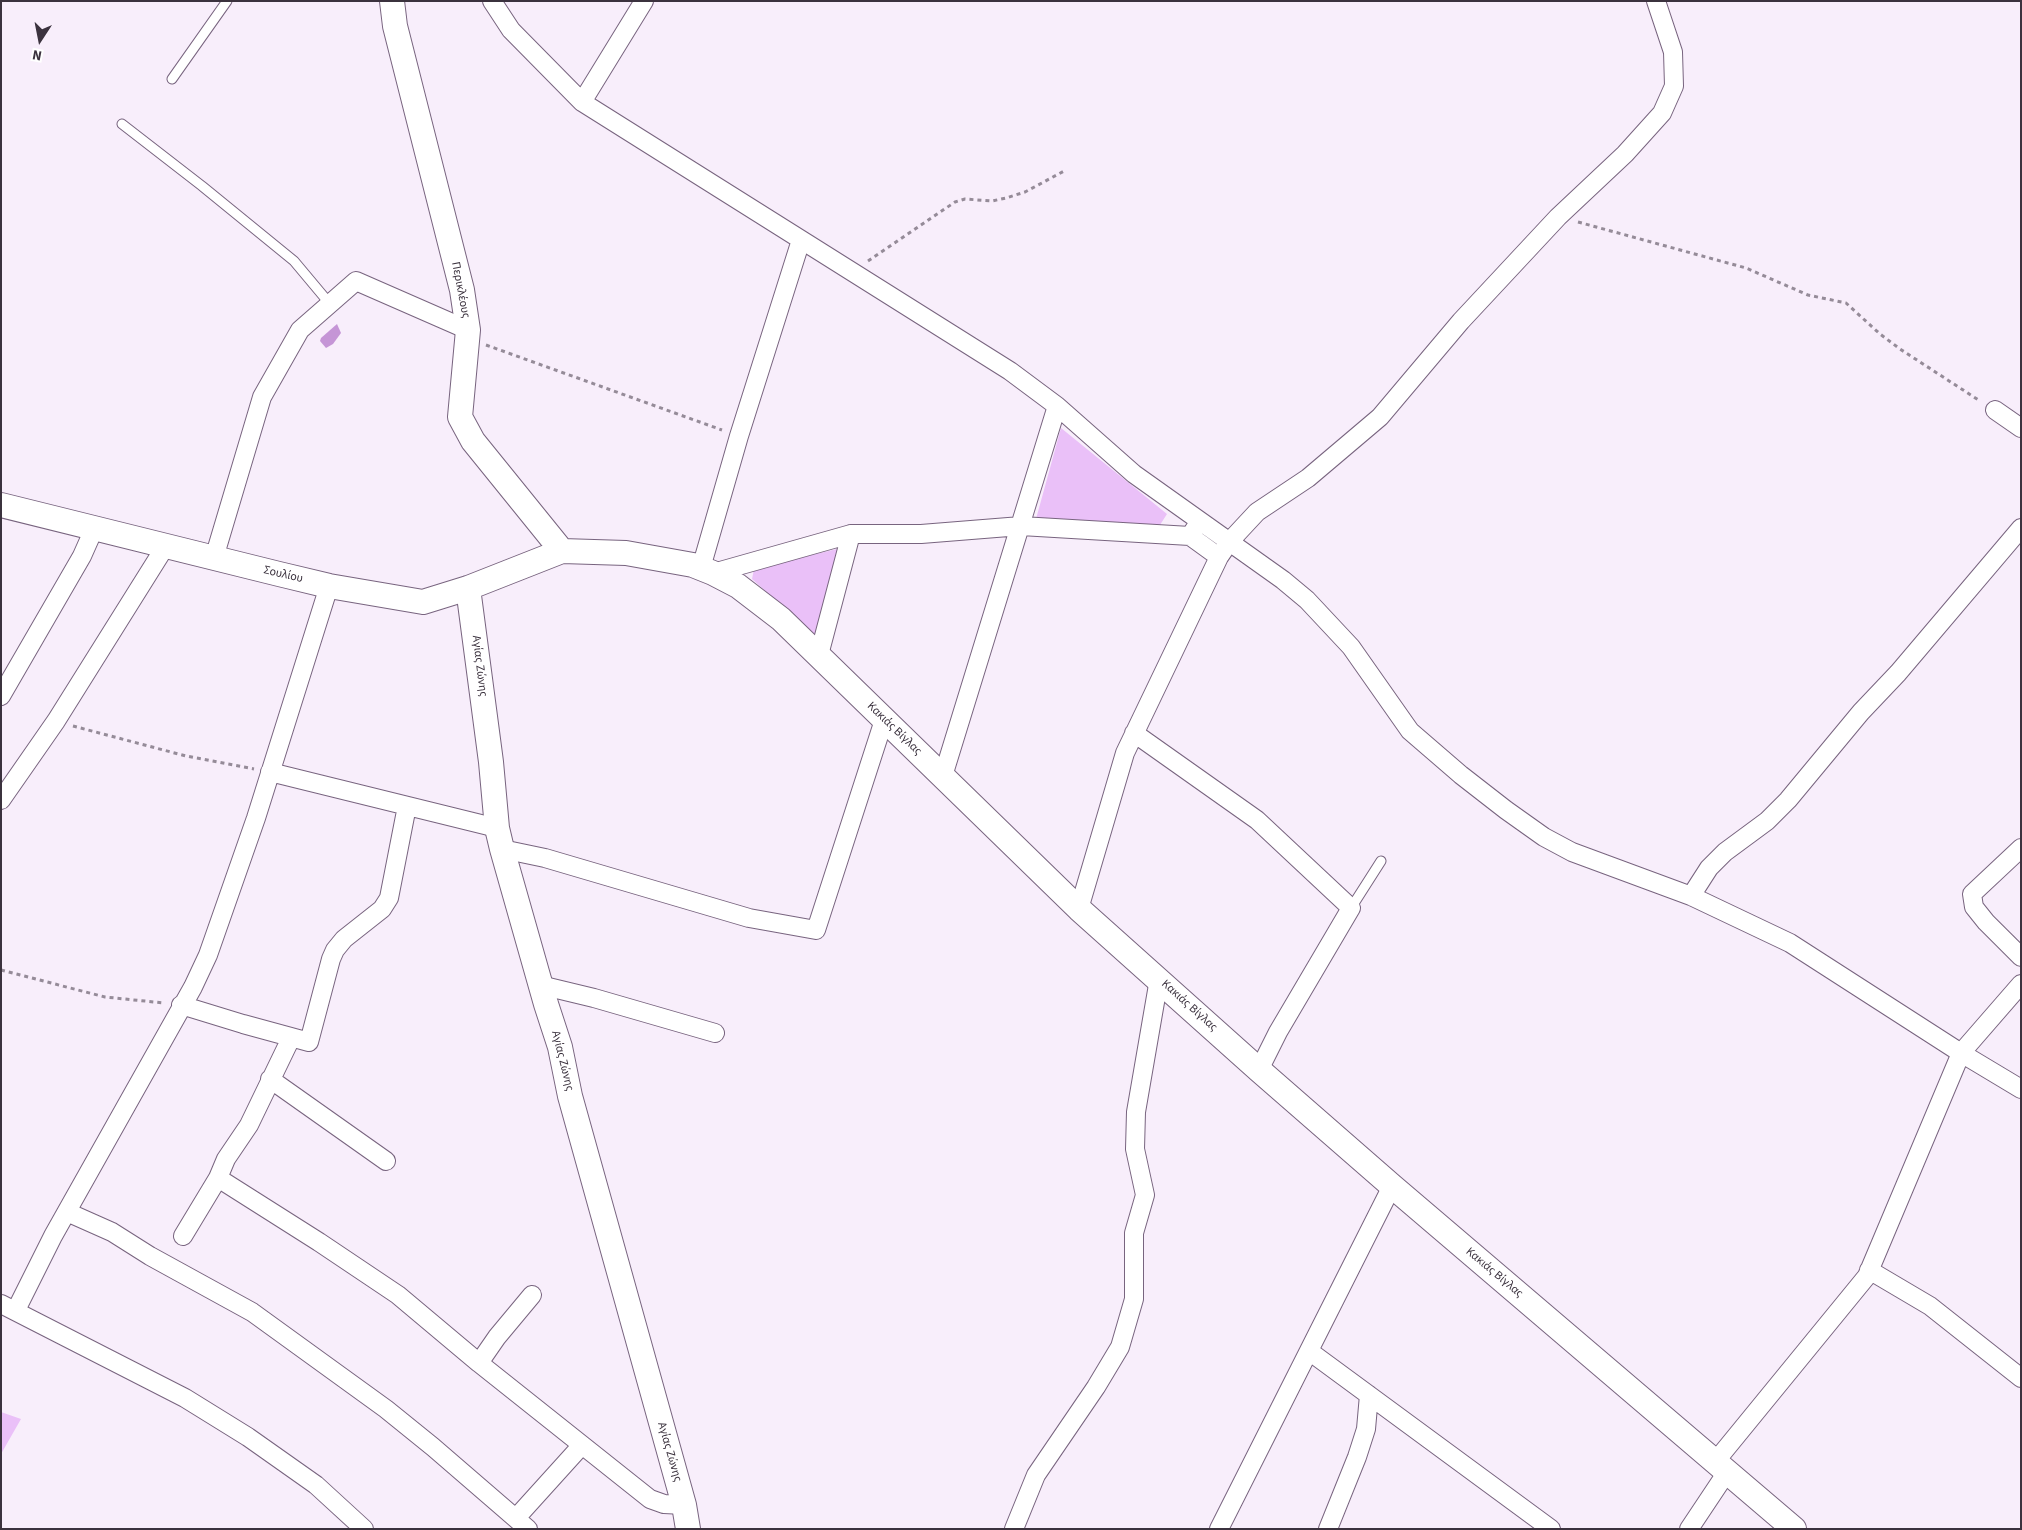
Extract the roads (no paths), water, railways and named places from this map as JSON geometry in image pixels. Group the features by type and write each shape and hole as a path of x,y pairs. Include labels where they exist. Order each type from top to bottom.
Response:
{"street":[{"name":"Περικλέους","path":"392,1 394,26 462,290 467,334 460,417 474,441 562,551"},
{"path":"492,1 511,30 582,102 1010,371 1057,406 1134,474 1195,529 1219,557"},
{"path":"582,102 644,1"},
{"path":"1079,909 1119,771 1134,733 1219,557 1230,541 1257,512 1308,478 1380,417 1461,321 1558,217 1625,154 1662,113 1674,86 1673,52 1656,1"},
{"path":"801,240 740,436 707,570 851,534 921,534 1021,526 1195,529 1230,541 1307,600 1351,646 1410,731 1498,804 1544,837 1572,852 1691,896 1790,943 2021,1089"},
{"path":"214,558 262,397 300,330 356,281 467,334"},
{"path":"943,776 1057,406"},
{"path":"1995,410 2021,428"},
{"name":"Σουλίου","path":"3,509 329,586 423,602 468,588 562,551"},
{"path":"1691,896 1709,868 1725,852 1767,821 1788,800 2021,528"},
{"path":"1,696 82,556 94,529"},
{"path":"819,655 851,534"},
{"path":"1,800 56,721 165,547"},
{"name":"Κακιάς Βίγλας","path":"562,551 626,553 707,570 762,603 819,655 1079,909 1392,1186 1794,1529"},
{"path":"329,586 270,772 208,955 193,987 181,1005 67,1212 9,1307 185,1398 248,1437 316,1485 364,1529"},
{"name":"Αγίας Ζώνης","path":"468,588 500,839 540,985 560,1047 570,1096 684,1505 688,1529"},
{"path":"270,772 408,806 500,839 545,858 748,918 816,930 884,720"},
{"path":"1134,733 1257,820 1351,908 1278,1032 1259,1070"},
{"path":"181,1005 309,1042 331,959 336,950 344,939 382,909 389,898 408,806"},
{"path":"2021,848 1972,894 1974,907 1986,922 2021,957"},
{"path":"1014,1529 1036,1475 1096,1387 1120,1347 1134,1299 1134,1233 1145,1195 1135,1149 1136,1112 1159,979"},
{"path":"1689,1529 1721,1467 1867,1276 1962,1053 2021,984"},
{"path":"540,985 594,998 715,1033"},
{"path":"183,1236 218,1178 226,1159 248,1125 291,1038"},
{"path":"270,1079 386,1161"},
{"path":"218,1178 398,1295 479,1363 650,1500 664,1504 684,1505"},
{"path":"1219,1529 1392,1186"},
{"path":"67,1212 112,1232 150,1256 252,1312 386,1409 522,1523 582,1445"},
{"path":"1869,1270 1930,1306 2019,1372"},
{"path":"479,1363 497,1337 532,1295"},
{"path":"1309,1351 1551,1529"},
{"path":"1328,1529 1357,1457 1366,1429 1369,1395"}],"lane":[{"path":"172,79 227,1"},
{"path":"122,124 202,186 294,262 330,304"},
{"path":"1351,908 1380,862"}]}
